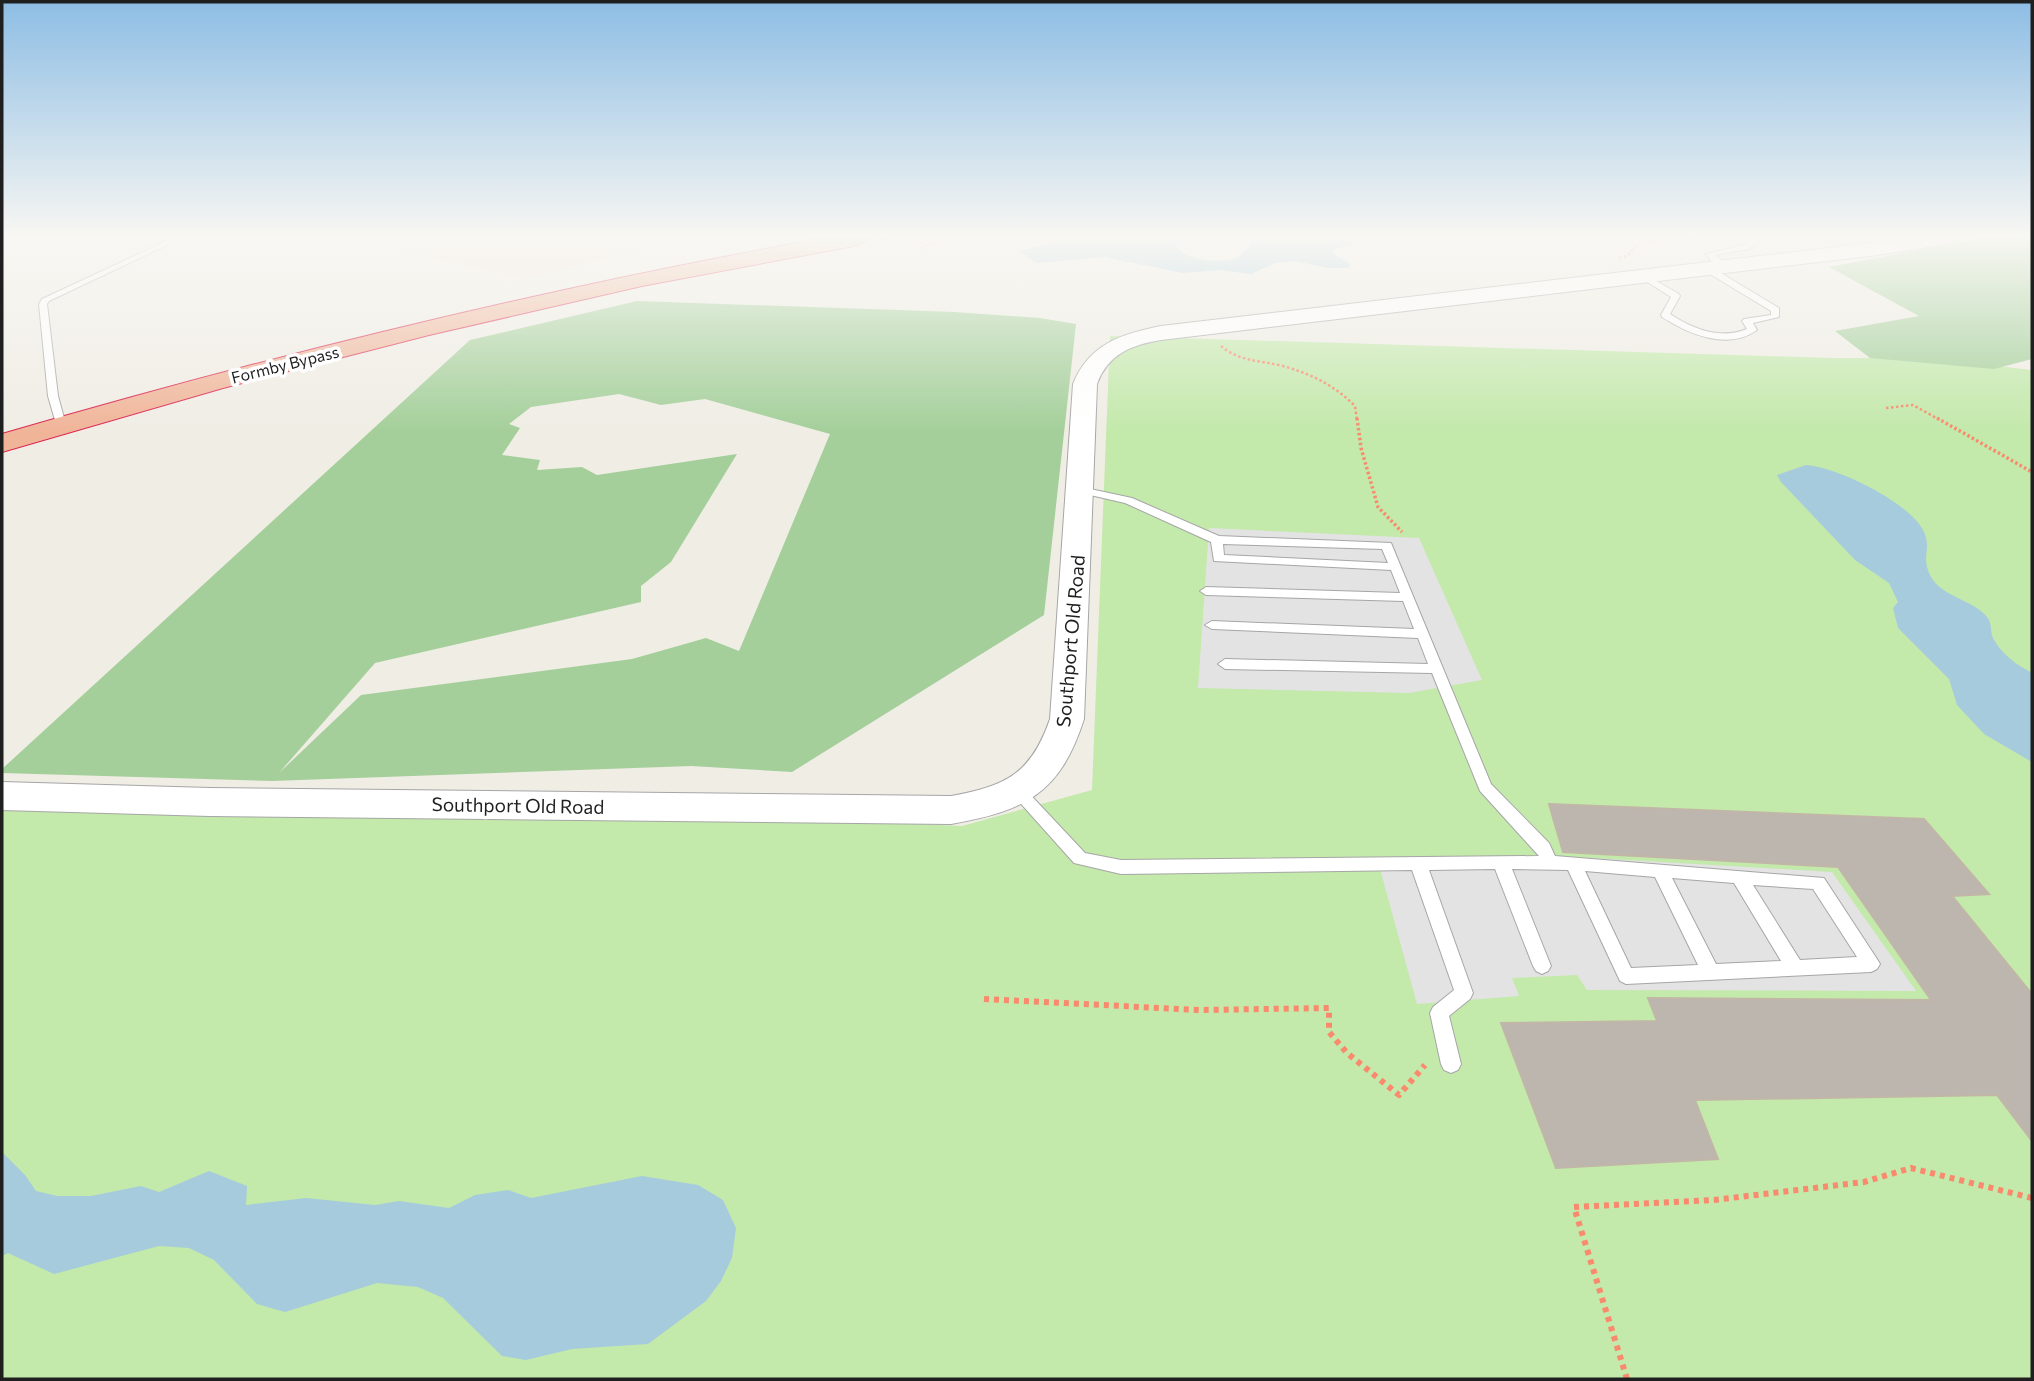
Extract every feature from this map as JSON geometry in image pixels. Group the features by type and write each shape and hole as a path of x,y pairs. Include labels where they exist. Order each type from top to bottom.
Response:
{"highway":[{"name":"Formby Bypass","path":"2,443 59,418 225,365 478,302"},
{"name":"Formby Bypass","path":"2,427 59,418 226,379 533,302"}],"street":[{"name":"Southport Old Road","path":"2,796 210,802 951,810 1019,792 1034,782 1056,754 1067,719 1085,384 1094,364 1110,348 1131,339 1208,327 1422,302"}],"lane":[{"path":"44,302 50,369 59,418"},
{"path":"1672,302 1665,315 1677,324 1725,338 1740,337 1752,330 1747,321 1775,317 1776,310 1765,302"},
{"path":"1081,489 1128,500 1217,540 1387,545 1485,788 1543,847 1550,862"},
{"path":"1217,540 1218,558 1396,567"},
{"path":"1206,591 1408,597"},
{"path":"1212,625 1423,634"},
{"path":"1225,664 1437,669"},
{"path":"1019,792 1080,858 1121,867 1550,862 1818,883 1871,964 1626,976 1573,864"},
{"path":"1418,863 1464,993 1439,1013 1451,1064"},
{"path":"1501,863 1542,966"},
{"path":"1660,871 1711,972"},
{"path":"1739,877 1795,968"}],"path":[{"path":"1208,327 1236,358 1282,366 1328,383 1343,394 1355,407 1359,437 1378,507 1402,532"},
{"path":"1886,408 1913,405 2032,472"},
{"path":"984,999 1200,1010 1329,1008 1329,1032 1347,1053 1399,1095 1425,1065"},
{"path":"1627,1379 1574,1207 1714,1200 1829,1184 1864,1182 1910,1168 2032,1198"}],"green space":[{"path":"631,302 954,312 1040,318 1076,324 1044,615 792,772 691,766 272,781 2,773 2,769 470,340","holes":["619,394 661,405 705,399 830,434 739,651 706,638 632,659 361,695 279,773 375,663 641,602 641,586 671,562 737,454 597,475 582,467 537,470 540,460 502,455 520,428 509,424 531,407"]},
{"path":"1894,302 2032,302 2032,359 1994,369 1870,358 1835,331 1919,316"},
{"path":"1110,336 1833,358 1930,358 2032,370 2032,1379 2,1379 2,785 962,826 1092,790"}],"shaded area":[{"path":"1209,528 1419,538 1482,680 1409,693 1198,688"},
{"path":"1559,856 1832,872 1916,991 1587,990 1577,975 1512,978 1519,996 1417,1004 1377,858"}],"water":[{"path":"1806,465 1836,472 1872,488 1916,521 1926,538 1926,564 1936,584 1981,611 1989,619 1993,638 2000,649 2015,663 2032,673 2032,762 1984,734 1957,705 1949,679 1898,628 1893,608 1898,602 1889,583 1855,560 1777,475"},
{"path":"2,1152 25,1175 36,1191 57,1196 91,1196 141,1186 159,1192 209,1171 247,1186 246,1205 306,1198 375,1205 399,1201 449,1208 475,1195 508,1190 531,1198 642,1176 698,1185 723,1200 736,1228 732,1258 721,1281 706,1301 648,1344 572,1349 526,1360 502,1356 443,1298 418,1287 377,1283 285,1312 257,1304 214,1260 189,1248 159,1246 54,1274 8,1253 2,1256"}],"building":[{"path":"1549,804 1924,819 1989,894 1952,896 2032,994 2032,1141 1997,1095 1695,1100 1718,1159 1556,1168 1501,1023 1657,1021 1648,998 1931,1000 1838,867 1563,852"}]}
